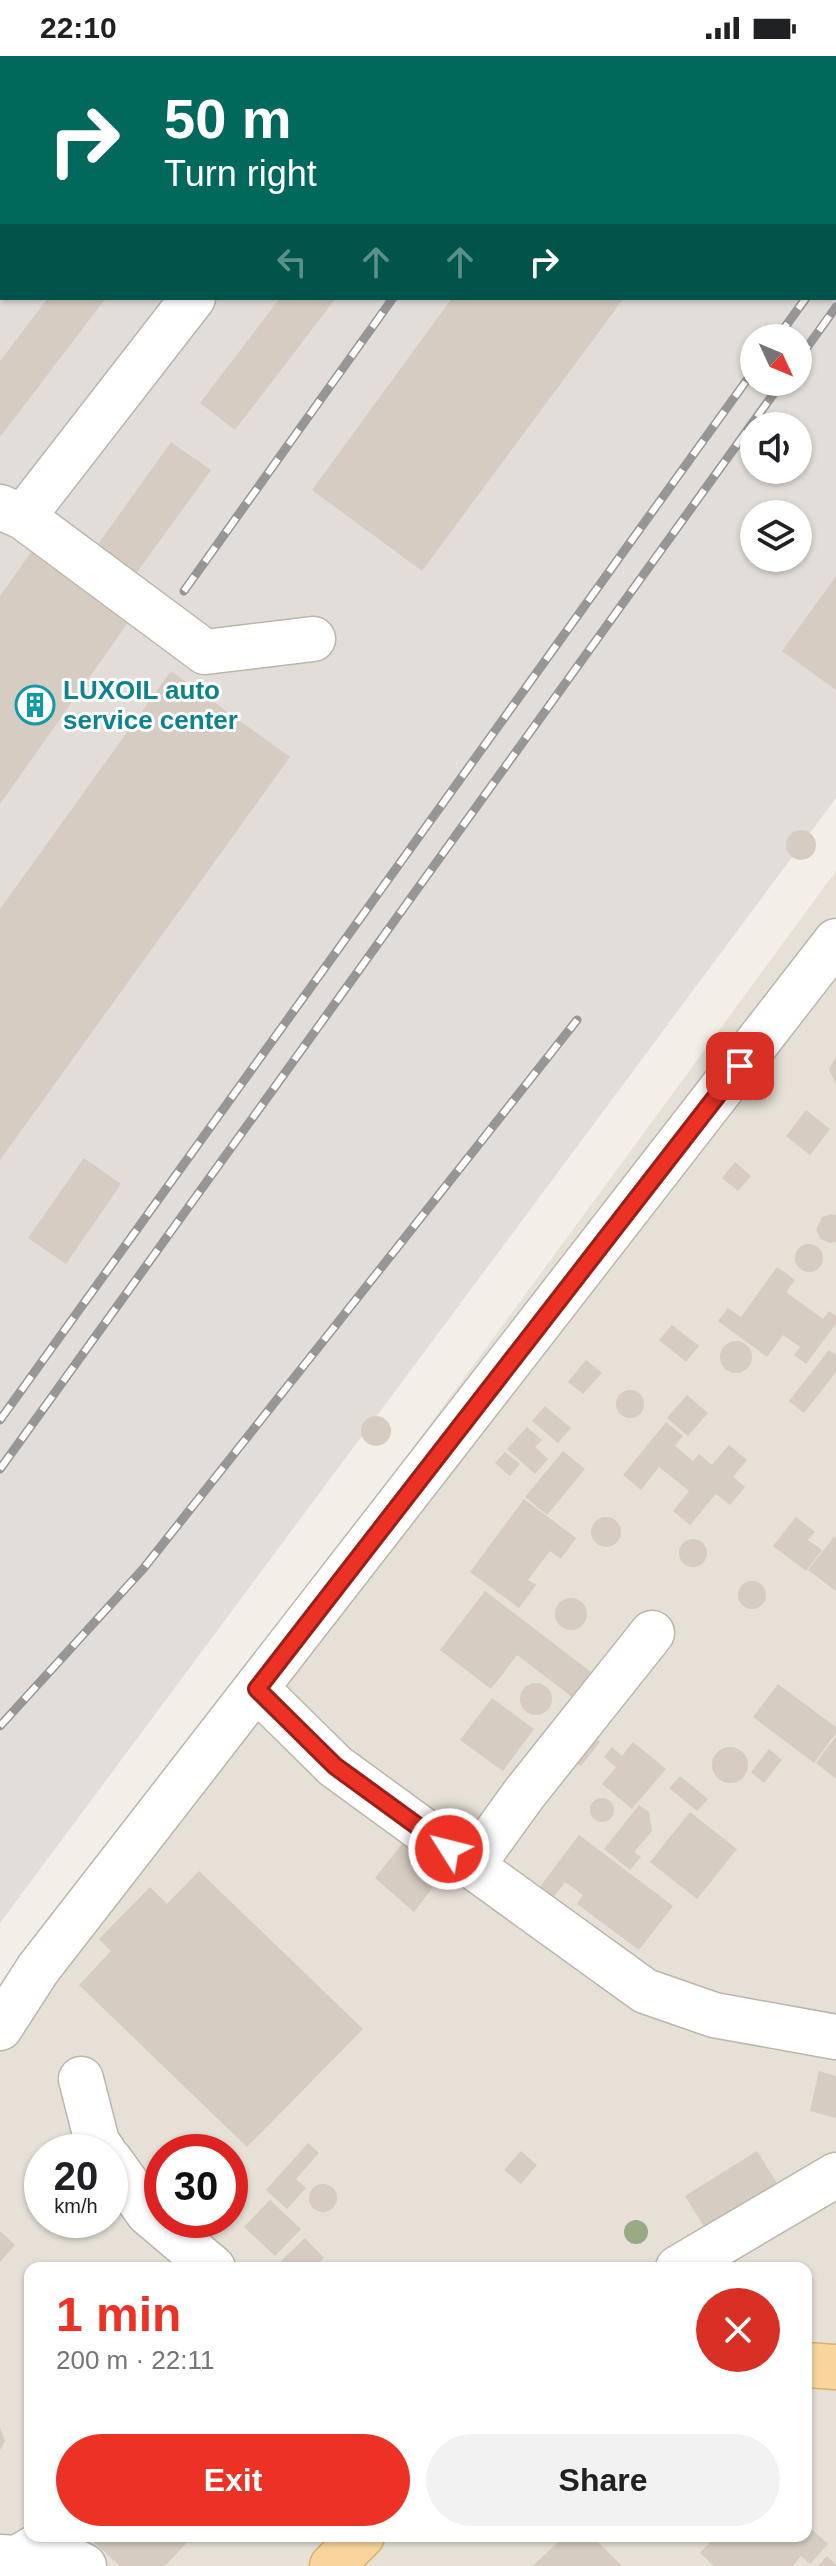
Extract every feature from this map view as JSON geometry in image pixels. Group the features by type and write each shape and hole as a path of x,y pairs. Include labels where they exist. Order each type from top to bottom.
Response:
{"main road":[{"path":"812,2365 836,2367"},
{"path":"332,2566 356,2542"}],"street":[{"path":"191,300 11,512 205,652 313,639"},
{"path":"0,2028 38,1969 836,941"},
{"path":"472,1866 524,1794 652,1633"},
{"path":"257,1689 335,1766 645,1991 714,2015 836,2037"},
{"path":"81,2079 95,2134"},
{"path":"688,2262 836,2175"},
{"path":"128,2185 148,2213 206,2262"},
{"path":"0,2557 17,2558 40,2542"},
{"path":"46,2542 84,2566"}],"shaded area":[{"path":"0,300 836,300 836,798 0,1923"},
{"path":"836,871 836,2566 0,2566 0,2033 213,1720"}],"building":[{"path":"46,300 104,300 0,437 0,361"},
{"path":"278,300 334,300 235,430 200,403"},
{"path":"451,300 623,300 422,571 312,490"},
{"path":"171,442 211,470 130,582 91,554"},
{"name":"LUXOIL auto service center","path":"41,538 139,607 0,804 0,596"},
{"path":"836,576 836,690 782,651"},
{"path":"171,671 290,757 0,1160 0,909"},
{"path":"801,830 812,834 816,845 812,856 801,860 790,856 786,845 790,834"},
{"path":"836,1057 836,1085 829,1069"},
{"path":"806,1110 830,1129 810,1155 786,1136"},
{"path":"84,1158 121,1184 66,1264 28,1238"},
{"path":"735,1162 751,1176 738,1191 722,1178"},
{"path":"836,1215 836,1242 830,1243 821,1239 816,1230 822,1217"},
{"path":"809,1244 819,1248 823,1258 819,1268 809,1272 799,1268 795,1258 799,1248"},
{"path":"777,1267 795,1280 786,1292 823,1319 829,1311 836,1316 836,1324 806,1364 794,1355 800,1347 783,1335 767,1357 718,1321 728,1308 741,1317"},
{"path":"672,1325 699,1346 686,1362 659,1340"},
{"path":"736,1341 747,1346 752,1357 747,1368 736,1373 725,1368 720,1357 725,1346"},
{"path":"829,1350 836,1355 836,1372 804,1413 789,1401"},
{"path":"586,1360 602,1373 583,1394 568,1382"},
{"path":"630,1390 640,1394 644,1404 640,1414 630,1418 620,1414 616,1404 620,1394"},
{"path":"687,1395 708,1413 688,1436 667,1418"},
{"path":"545,1406 571,1428 558,1443 532,1421"},
{"path":"376,1416 387,1420 391,1431 387,1442 376,1446 365,1442 361,1431 365,1420"},
{"path":"666,1422 683,1436 675,1446 693,1461 699,1454 712,1465 729,1445 747,1460 733,1477 745,1487 730,1505 716,1494 690,1525 673,1511 689,1491 659,1467 641,1490 623,1475"},
{"path":"527,1427 542,1440 535,1447 548,1459 535,1474 507,1449"},
{"path":"563,1451 585,1469 547,1515 525,1497"},
{"path":"505,1452 520,1464 510,1476 495,1463"},
{"path":"524,1499 576,1538 561,1559 550,1551 528,1580 536,1585 519,1608 470,1572"},
{"path":"606,1517 617,1521 621,1532 617,1543 606,1547 595,1543 591,1532 595,1521"},
{"path":"796,1517 815,1532 808,1540 822,1550 806,1571 773,1546"},
{"path":"836,1538 836,1591 808,1570"},
{"path":"693,1539 703,1543 707,1553 703,1563 693,1567 683,1563 679,1553 683,1543"},
{"path":"752,1581 762,1585 766,1595 762,1605 752,1609 742,1605 738,1595 742,1585"},
{"path":"485,1591 591,1672 572,1697 517,1655 491,1689 440,1650"},
{"path":"571,1598 582,1603 587,1614 582,1625 571,1630 560,1625 555,1614 560,1603"},
{"path":"536,1683 547,1688 552,1699 547,1710 536,1715 525,1710 520,1699 525,1688"},
{"path":"778,1684 836,1727 836,1733 814,1763 753,1717"},
{"path":"492,1698 534,1729 503,1771 460,1740"},
{"path":"590,1734 600,1742 581,1766 571,1758"},
{"path":"836,1736 836,1779 816,1763"},
{"path":"633,1742 666,1769 632,1809 602,1784 616,1767 604,1757 612,1747 622,1756"},
{"path":"730,1747 742,1753 748,1765 742,1777 730,1783 718,1777 712,1765 718,1753"},
{"path":"769,1749 782,1760 764,1783 751,1772"},
{"path":"680,1776 708,1799 697,1811 669,1788"},
{"path":"602,1798 611,1801 614,1810 611,1819 602,1822 593,1819 590,1810 593,1801"},
{"path":"639,1805 649,1812 652,1831 634,1852 641,1857 630,1870 604,1849"},
{"path":"690,1812 737,1849 697,1899 650,1862"},
{"path":"413,1830 453,1861 414,1912 375,1878"},
{"path":"579,1835 673,1906 639,1950 577,1904 583,1895 565,1882 553,1898 539,1888"},
{"path":"199,1871 363,2029 248,2146 248,2134 234,2134 79,1985 111,1951 99,1939 150,1887 167,1904"},
{"path":"819,2071 836,2076 836,2118 810,2111"},
{"path":"308,2143 319,2153 296,2179 306,2188 287,2209 266,2190"},
{"path":"521,2151 537,2165 521,2184 504,2170"},
{"path":"757,2151 778,2185 706,2230 685,2196"},
{"path":"323,2184 333,2188 337,2198 333,2208 323,2212 313,2208 309,2198 313,2188"},
{"path":"270,2200 301,2229 275,2256 248,2231 248,2223"},
{"path":"0,2231 15,2245 0,2262"},
{"path":"305,2238 324,2258 320,2262 281,2261"},
{"path":"0,2427 5,2441 0,2450"},
{"path":"812,2529 828,2544 810,2564 801,2556 793,2566 714,2566 700,2553 710,2542 812,2542"},
{"path":"94,2542 187,2542 165,2566 120,2566"},
{"path":"558,2542 598,2542 622,2566 533,2566"},
{"path":"827,2556 836,2566 818,2566"}],"railway":[{"path":"184,591 392,300"},
{"path":"787,324 805,300"},
{"path":"812,340 836,307"},
{"path":"0,1420 740,389"},
{"path":"0,1469 772,396"},
{"path":"0,1726 143,1569 577,1020"}],"place":[{"name":"LUXOIL auto service center","path":"35,705"}],"route":[{"path":"449,1849 335,1766 257,1689 740,1066"}]}
